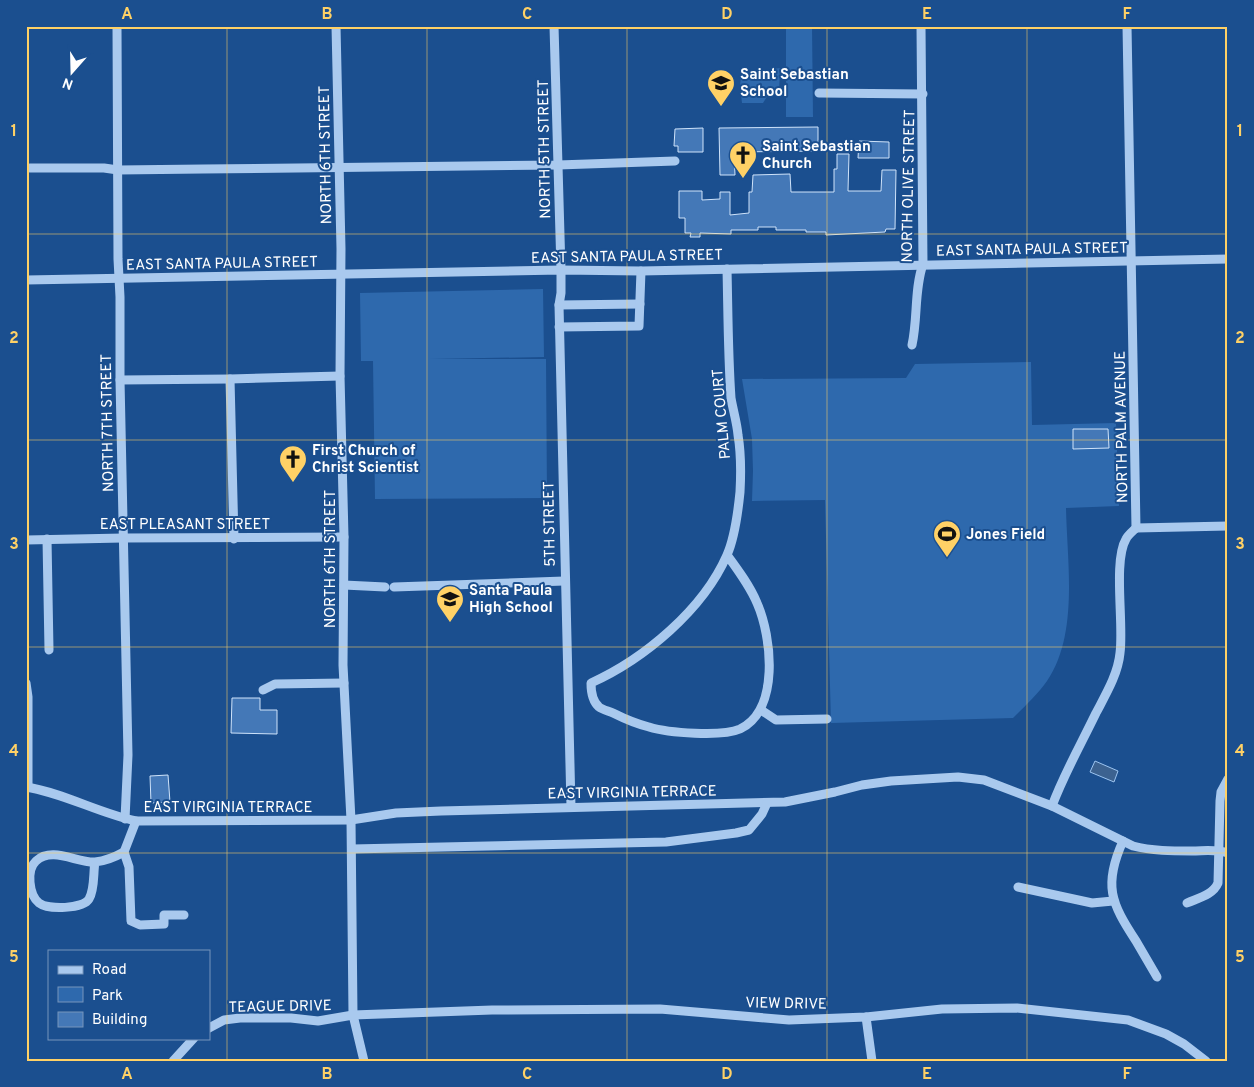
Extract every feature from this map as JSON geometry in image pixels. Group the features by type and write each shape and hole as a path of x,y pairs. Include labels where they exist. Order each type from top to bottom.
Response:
{"street":[{"name":"NORTH 7TH STREET","path":"117,26 120,380 128,755 125,819"},
{"name":"NORTH 6TH STREET","path":"336,26 341,274 340,376 344,537 344,683 352,820 353,1015 364,1061"},
{"name":"NORTH 5TH STREET","path":"554,26 561,270"},
{"name":"NORTH OLIVE STREET","path":"912,345 916,328 918,278 924,264 922,26"},
{"name":"NORTH PALM AVENUE","path":"1128,26 1136,528"},
{"path":"819,93 923,94"},
{"path":"30,168 104,168 118,170 675,162"},
{"name":"EAST SANTA PAULA STREET","path":"26,280 561,270 640,271 1228,259"},
{"name":"PALM COURT","path":"727,269 732,399 738,435 740,478 740,492 727,555 706,590 676,624 616,670 591,683 590,693 599,706 637,723 658,729 698,733 728,732 741,728 752,721 761,710"},
{"name":"5TH STREET","path":"561,270 561,293 558,305 570,807"},
{"path":"559,327 639,326 640,271"},
{"path":"558,305 640,304"},
{"path":"120,380 340,376"},
{"path":"230,379 234,538"},
{"path":"1052,806 1060,783 1107,692 1117,667 1120,653 1122,548 1126,537 1136,528 1228,526"},
{"name":"EAST PLEASANT STREET","path":"26,540 344,537"},
{"path":"47,539 49,650"},
{"path":"727,555 751,591 757,604 768,642 768,674 761,710 776,720 827,720"},
{"path":"344,585 389,587 564,581"},
{"path":"26,683 28,698 27,787"},
{"path":"263,690 275,684 344,683"},
{"name":"EAST VIRGINIA TERRACE","path":"27,787 68,798 125,819 136,821 352,820 396,814 570,807 786,802 862,785 958,777 984,780 1052,806 1123,841 1144,849 1224,851"},
{"path":"1187,903 1210,893 1217,886 1219,880 1224,851 1220,801 1221,792 1228,779"},
{"path":"352,849 666,842 749,830 762,814 767,803"},
{"path":"136,821 124,852 129,867 131,921 140,925 164,924 164,916 184,915"},
{"path":"1123,841 1115,858 1112,877 1113,901 1157,977"},
{"path":"95,862 92,890 86,903 80,906 47,907 39,903 34,897 30,876 32,866 41,858 49,855 63,856 95,862 124,852"},
{"path":"1018,887 1092,903 1113,901"},
{"name":"VIEW DRIVE","path":"353,1015 492,1010 660,1009 789,1020 866,1017 942,1009 1017,1008 1114,1017 1148,1026 1184,1044 1206,1061"},
{"name":"TEAGUE DRIVE","path":"210,1027 224,1020 240,1018 291,1018 318,1021 353,1015"},
{"path":"866,1017 872,1061"},
{"path":"173,1061 192,1040"}],"green space":[{"path":"786,26 812,26 813,117 786,117"},
{"path":"780,68 779,94 768,95 763,103 742,103 741,76"},
{"path":"543,289 544,357 430,359 546,359 547,498 375,499 373,361 361,361 360,293"},
{"name":"Jones Field","path":"1031,362 1032,425 1116,423 1119,506 1066,508 1069,574 1067,620 1064,642 1057,662 1047,681 1013,718 831,723 825,500 752,501 752,439 742,379 906,378 915,364"}],"shaded area":[{"path":"1095,761 1118,771 1114,782 1090,772"}],"building":[{"path":"818,127 818,151 734,152 735,175 720,175 719,128"},
{"path":"703,128 703,152 678,152 678,146 674,146 675,129"},
{"path":"859,141 889,142 889,158 858,158"},
{"path":"837,154 849,154 848,191 881,191 882,170 896,170 895,229 886,229 885,232 826,235 826,232 806,232 806,230 776,230 776,227 758,227 758,230 731,230 731,234 700,233 700,237 690,237 691,233 685,233 685,218 679,218 679,191 702,191 702,200 720,199 720,192 730,192 730,215 749,213 749,192 752,192 753,175 790,174 791,192 834,192 834,169 837,169"},
{"path":"1073,429 1108,429 1109,448 1073,449"},
{"path":"232,698 260,698 260,710 277,710 277,734 231,733"},
{"path":"168,775 170,802 151,803 150,776"}],"place":[{"name":"Saint Sebastian School","path":"721,107"},
{"name":"Saint Sebastian Church","path":"743,179"},
{"name":"First Church of Christ Scientist","path":"293,483"},
{"name":"Jones Field","path":"947,558"},
{"name":"Santa Paula High School","path":"450,623"}]}
